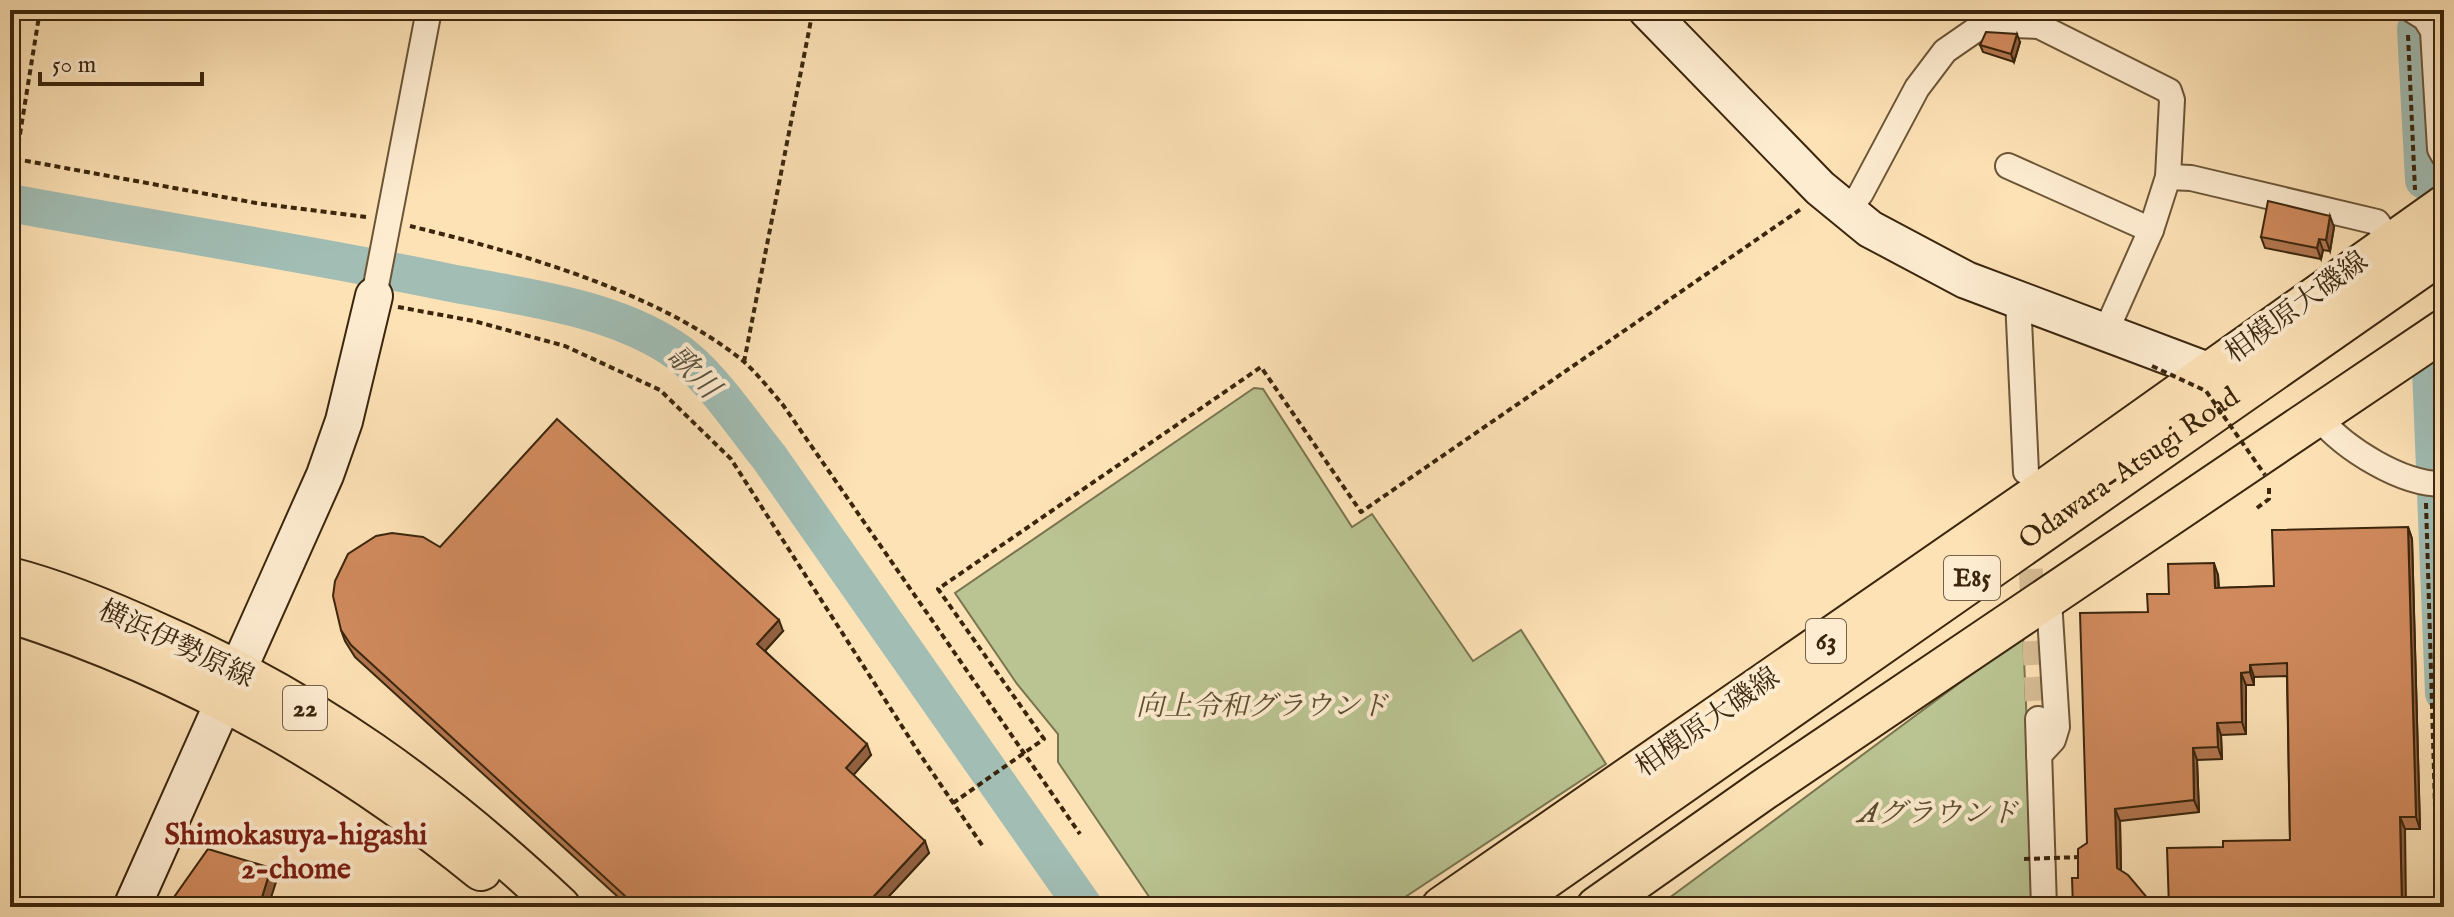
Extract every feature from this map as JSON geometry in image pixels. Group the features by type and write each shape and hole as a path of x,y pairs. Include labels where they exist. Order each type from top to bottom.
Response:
{"highway":[{"name":"Odawara-Atsugi Road","path":"1501,907 2424,230"},
{"name":"Odawara-Atsugi Road","path":"1548,907 2444,285"}],"main road":[{"name":"相模原大磯線","path":"1442,907 2035,497 2208,371 2424,230"},
{"path":"1597,907 1763,790 2049,600 2444,330"},
{"name":"横浜伊勢原線","path":"10,578 107,611 232,686 283,731 447,842 523,907"},
{"name":"横浜伊勢原線","path":"10,612 232,686 333,725 433,795 560,907"}],"street":[{"path":"132,907 325,475 344,421 373,300 429,10"},
{"path":"1657,14 1835,200 1901,248 1966,280 2208,371"},
{"path":"1835,200 1861,193 1917,88 1945,51 1984,17 2039,26 2106,71 2169,91 2172,100 2168,177 2151,230 2106,331"},
{"path":"2410,18 2425,18 2433,31 2440,149 2444,156"},
{"path":"2008,166 2151,230"},
{"path":"2168,177 2191,178 2377,222 2424,230"},
{"path":"2018,299 2026,472"},
{"path":"2318,417 2348,445 2434,484"},
{"path":"2039,755 2053,740 2057,727 2049,600"},
{"path":"2038,719 2044,907"}],"path":[{"path":"40,10 16,159 386,224 510,251 678,317 744,362 783,405 1080,834"},
{"path":"744,362 813,10"},
{"path":"2410,18 2424,230"},
{"path":"953,803 1044,739 938,589 1261,367 1361,512 1811,202 1835,200"},
{"path":"373,300 474,321 565,346 660,390 731,459 984,848"},
{"path":"2152,366 2206,391 2269,480 2269,499 2257,508"},
{"path":"2434,484 2438,907"},
{"path":"2024,859 2095,857"}],"green space":[{"name":"向上令和グラウンド","path":"1254,388 1263,389 1352,527 1372,514 1473,661 1521,630 1606,764 1390,907 1156,907 1058,762 1058,734 1017,684 955,593"},
{"name":"Aグラウンド","path":"2023,636 2035,907 1657,907"}],"building":[{"path":"1986,32 2017,34 2011,54 1980,45"},
{"path":"2268,201 2330,216 2326,240 2319,239 2317,248 2261,237"},
{"path":"557,419 779,620 757,644 867,744 846,768 925,841 864,907 637,907 351,645 341,630 333,596 335,581 348,554 376,536 392,533 423,537 440,547"},
{"path":"2408,527 2416,817 2400,817 2402,907 2169,907 2167,848 2223,847 2223,841 2290,840 2287,663 2250,665 2250,672 2241,673 2242,722 2217,723 2218,747 2193,748 2194,800 2115,809 2117,868 2128,875 2155,907 2073,907 2072,878 2078,878 2078,849 2087,843 2080,613 2148,612 2147,594 2169,594 2168,564 2214,563 2215,588 2274,586 2272,530"},
{"path":"208,849 271,868 259,907 170,907"}],"waterway":[{"path":"2416,29 2424,180"},
{"name":"歌川","path":"10,203 534,298 620,322 672,348 699,370 769,457 1084,907"},
{"path":"2431,369 2444,693"}],"tunnel":[{"path":"2029,533 2038,719"}],"district":[{"name":"Shimokasuya-higashi 2-chome","path":"296,853"}]}
